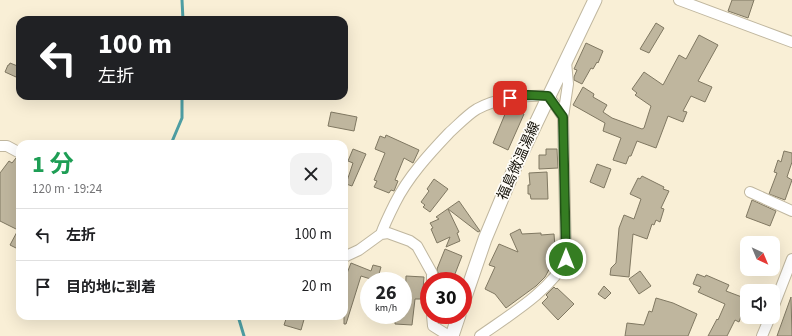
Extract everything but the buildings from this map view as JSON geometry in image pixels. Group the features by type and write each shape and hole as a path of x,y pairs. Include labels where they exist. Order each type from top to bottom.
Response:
{"main road":[{"name":"福島微温湯線","path":"472,277 485,239 515,167 595,0"},
{"path":"450,336 455,324"}],"street":[{"path":"679,0 792,42"},
{"path":"480,336 517,310 548,285 561,270 566,259 563,117 568,84 566,60"},
{"path":"381,234 395,202 412,175 438,144 476,110 494,102 528,95 548,96 563,117"},
{"path":"0,146 7,146 16,151"},
{"path":"750,192 792,211"},
{"path":"348,255 360,250 381,234 388,232 410,241 417,246 431,272"},
{"path":"780,290 792,259"},
{"path":"433,324 433,326 450,336"},
{"path":"762,336 767,324"}],"waterway":[{"path":"182,0 183,16"},
{"path":"173,140 182,118 182,100"},
{"path":"239,320 244,336"}],"route":[{"path":"510,98 528,95 548,96 563,117 566,259"}]}
